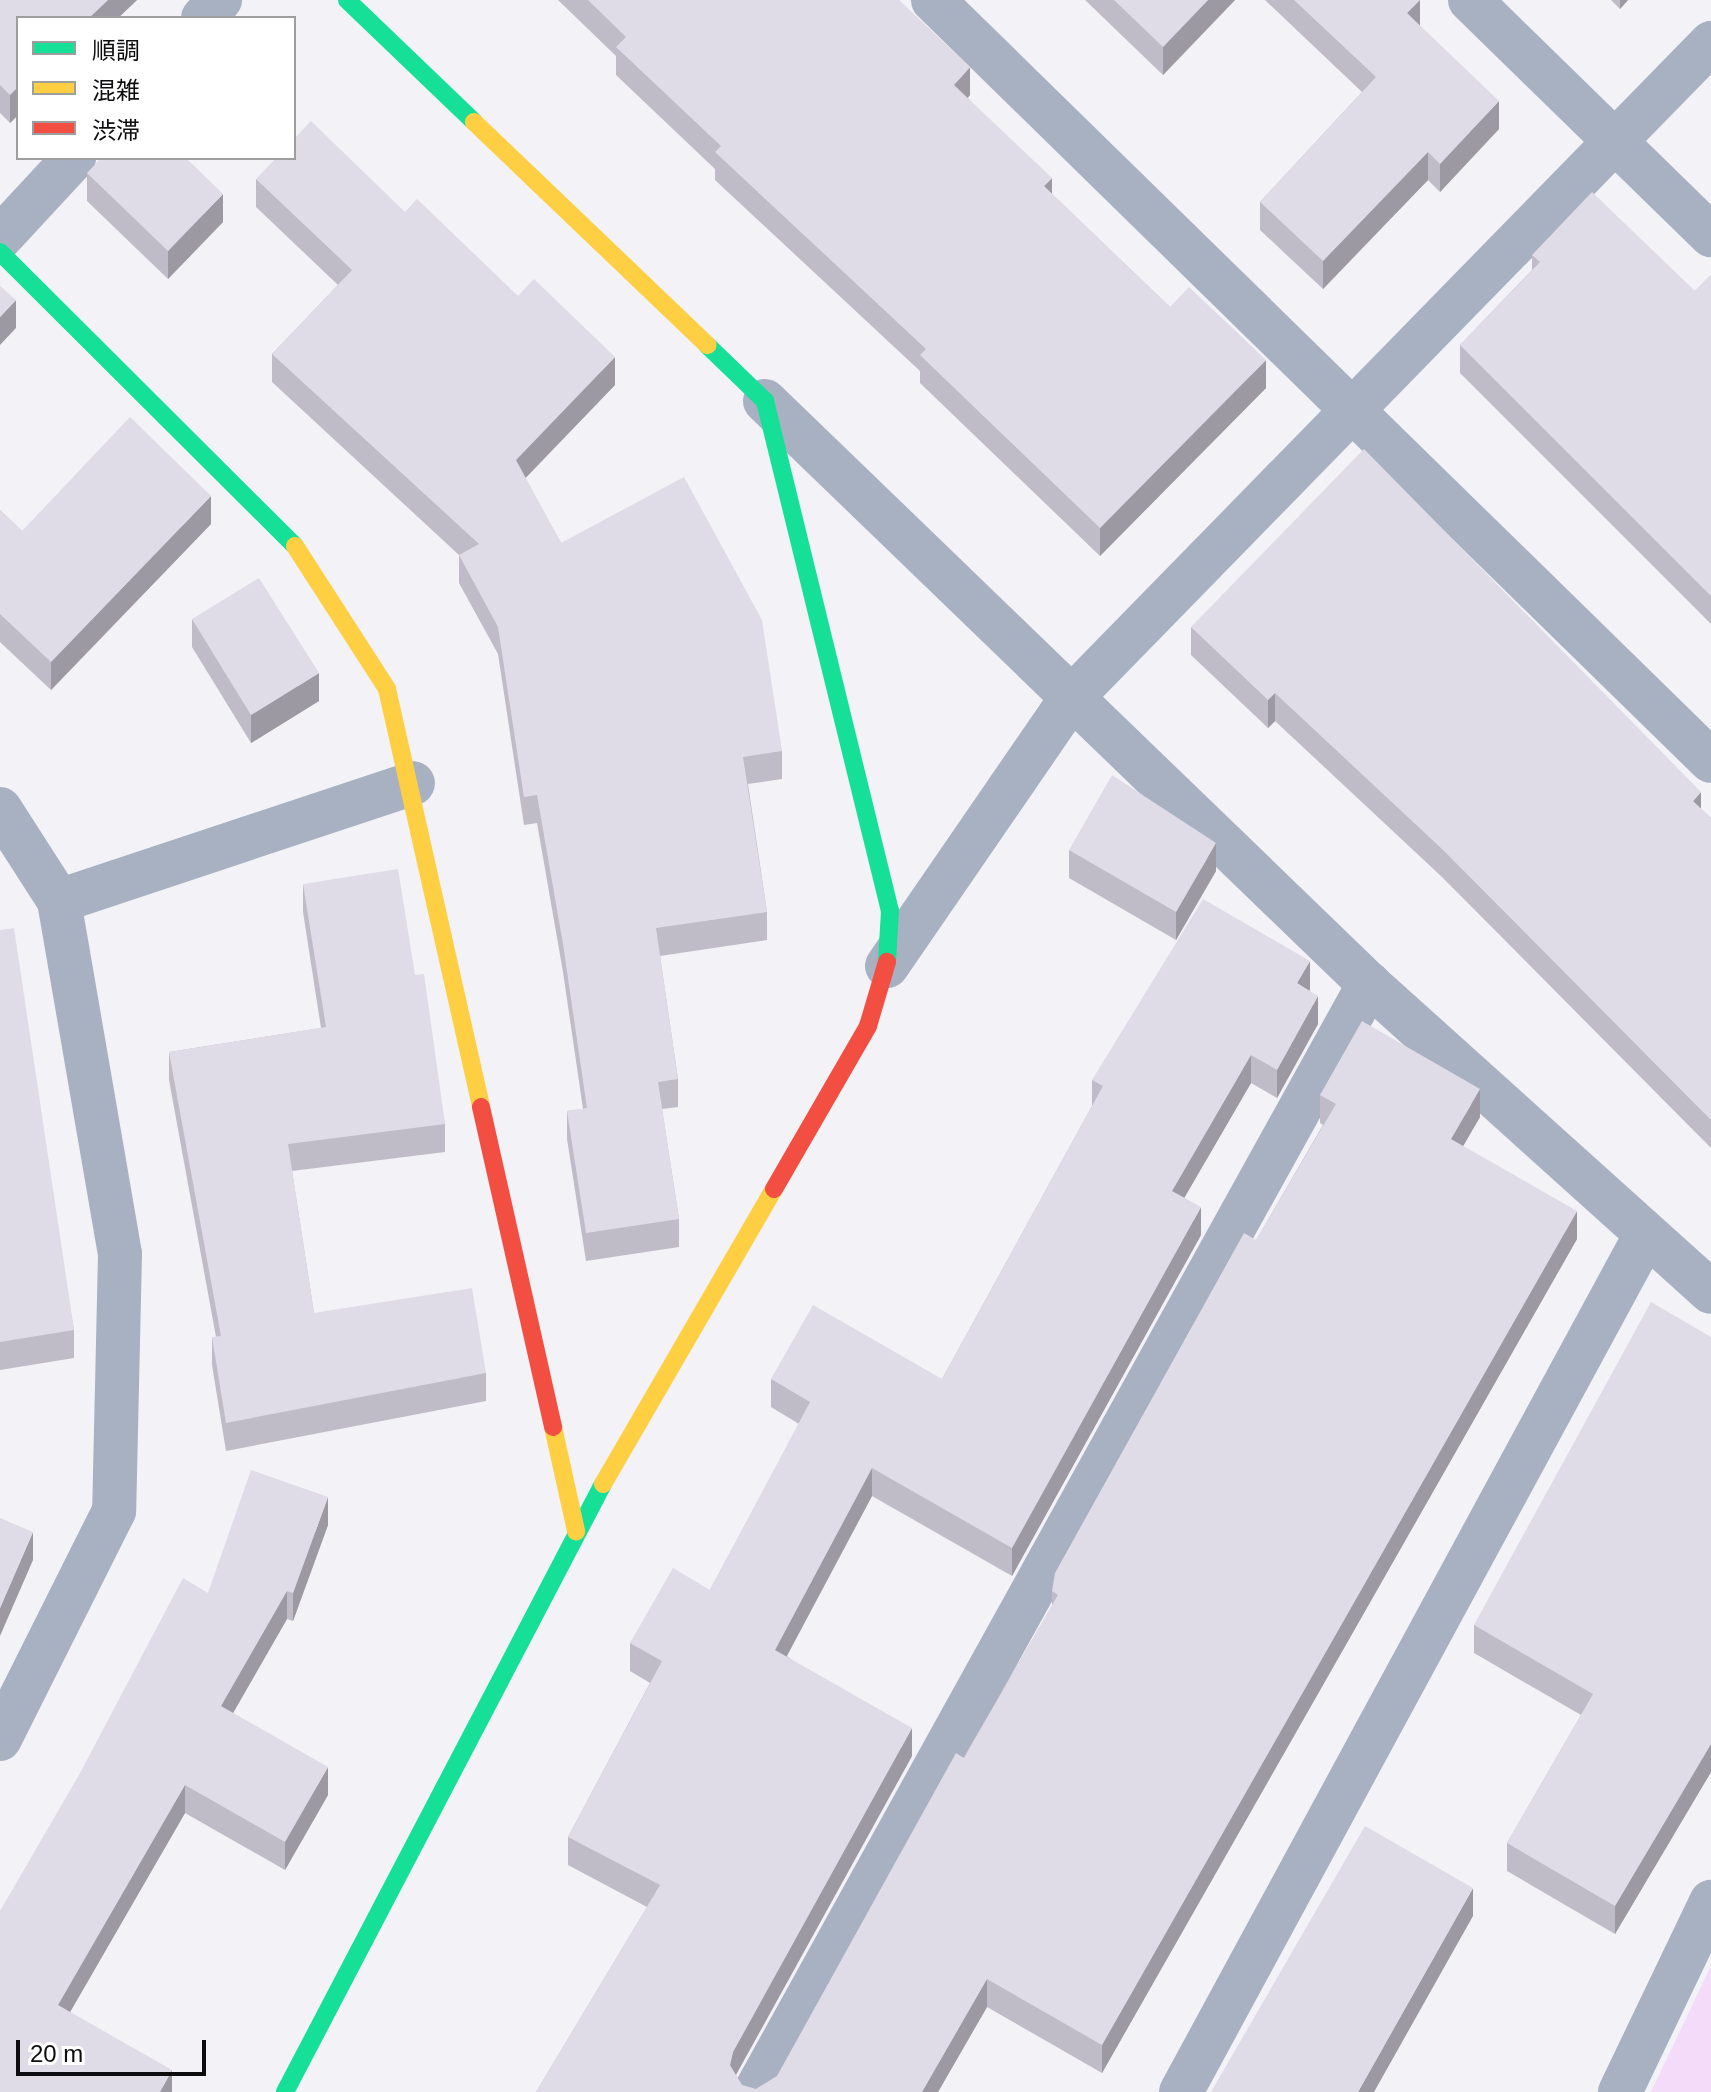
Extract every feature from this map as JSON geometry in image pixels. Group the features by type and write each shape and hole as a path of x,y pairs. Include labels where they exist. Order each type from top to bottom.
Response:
{"street":[{"path":"205,16 220,0"},
{"path":"347,0 1369,984 1711,1292"},
{"path":"933,0 1711,761"},
{"path":"1470,0 1711,235"},
{"path":"887,966 1071,698 1354,412 1711,43"},
{"path":"0,238 72,160"},
{"path":"0,252 289,536 387,689 413,783 576,1531"},
{"path":"285,2092 576,1531 868,1026 887,966 890,911 765,401"},
{"path":"59,901 413,783"},
{"path":"0,809 59,901 120,1254 114,1511 0,1739"},
{"path":"755,2092 1369,984"},
{"path":"1181,2092 1646,1234"},
{"path":"1620,2092 1711,1902"}],"shaded area":[{"path":"1711,1966 1711,2092 1651,2092"}],"building":[{"path":"0,0 108,0 91,16 16,16 16,89 10,95 0,85"},
{"path":"588,0 899,0 970,67 954,85 1052,178 1044,186 1170,307 1189,287 1266,360 1100,528 920,355 926,349 715,152 721,146 616,47 626,37"},
{"path":"1114,0 1208,0 1163,47"},
{"path":"1294,0 1420,0 1407,13 1499,101 1440,164 1428,152 1323,261 1260,202 1376,77"},
{"path":"311,121 405,212 417,199 518,296 534,279 615,357 516,460 561,543 684,477 762,620 782,751 743,757 767,912 656,928 678,1079 658,1082 679,1219 586,1233 567,1111 587,1108 563,944 537,795 524,797 498,627 459,555 479,544 272,354 352,270 256,179 274,160 296,160 296,137"},
{"path":"99,160 188,160 223,194 168,251 87,173"},
{"path":"1592,192 1695,291 1711,275 1711,596 1460,345 1540,262 1532,255"},
{"path":"0,286 16,300 0,317"},
{"path":"130,417 211,496 51,662 0,614 0,510 22,531"},
{"path":"1364,449 1701,792 1693,801 1711,818 1711,1120 1442,849 1275,693 1268,700 1191,627"},
{"path":"259,578 319,673 251,715 192,619"},
{"path":"1112,775 1216,843 1176,912 1069,850"},
{"path":"398,869 415,975 424,974 445,1124 288,1144 314,1313 472,1288 486,1373 226,1423 212,1337 221,1336 169,1052 326,1027 303,884"},
{"path":"1203,899 1310,961 1297,983 1318,996 1277,1070 1251,1055 1172,1191 1201,1207 1012,1548 872,1468 775,1650 912,1728 733,2052 730,2065 742,2085 756,2089 777,2076 956,1753 964,1758 1058,1595 1052,1591 1055,1573 1244,1233 1256,1240 1336,1104 1320,1095 1362,1021 1480,1089 1451,1139 1577,1211 1102,2045 987,1979 922,2092 536,2092 660,1885 568,1837 662,1661 630,1643 673,1568 710,1590 810,1402 771,1379 813,1305 942,1379 1103,1086 1092,1080"},
{"path":"14,928 74,1330 0,1342 0,930"},
{"path":"1651,1302 1711,1337 1711,1744 1615,1906 1507,1843 1593,1694 1474,1625"},
{"path":"251,1470 328,1497 293,1593 287,1591 221,1706 328,1767 285,1842 185,1785 58,2005 172,2070 160,2092 0,2092 0,1911 79,1775 183,1578 208,1593"},
{"path":"0,1518 33,1532 0,1608"},
{"path":"1365,1826 1473,1888 1358,2092 1211,2092"}],"traffic: fast":[{"path":"347,0 474,122"},
{"path":"0,252 295,546"},
{"path":"707,345 765,401 890,911 887,962"},
{"path":"285,2092 603,1484"}],"traffic: slow":[{"path":"474,122 707,345"},
{"path":"295,546 387,689 481,1107"},
{"path":"603,1484 774,1189"},
{"path":"553,1427 576,1531"}],"traffic: jam":[{"path":"774,1189 868,1026 887,962"},
{"path":"481,1107 553,1427"}]}
